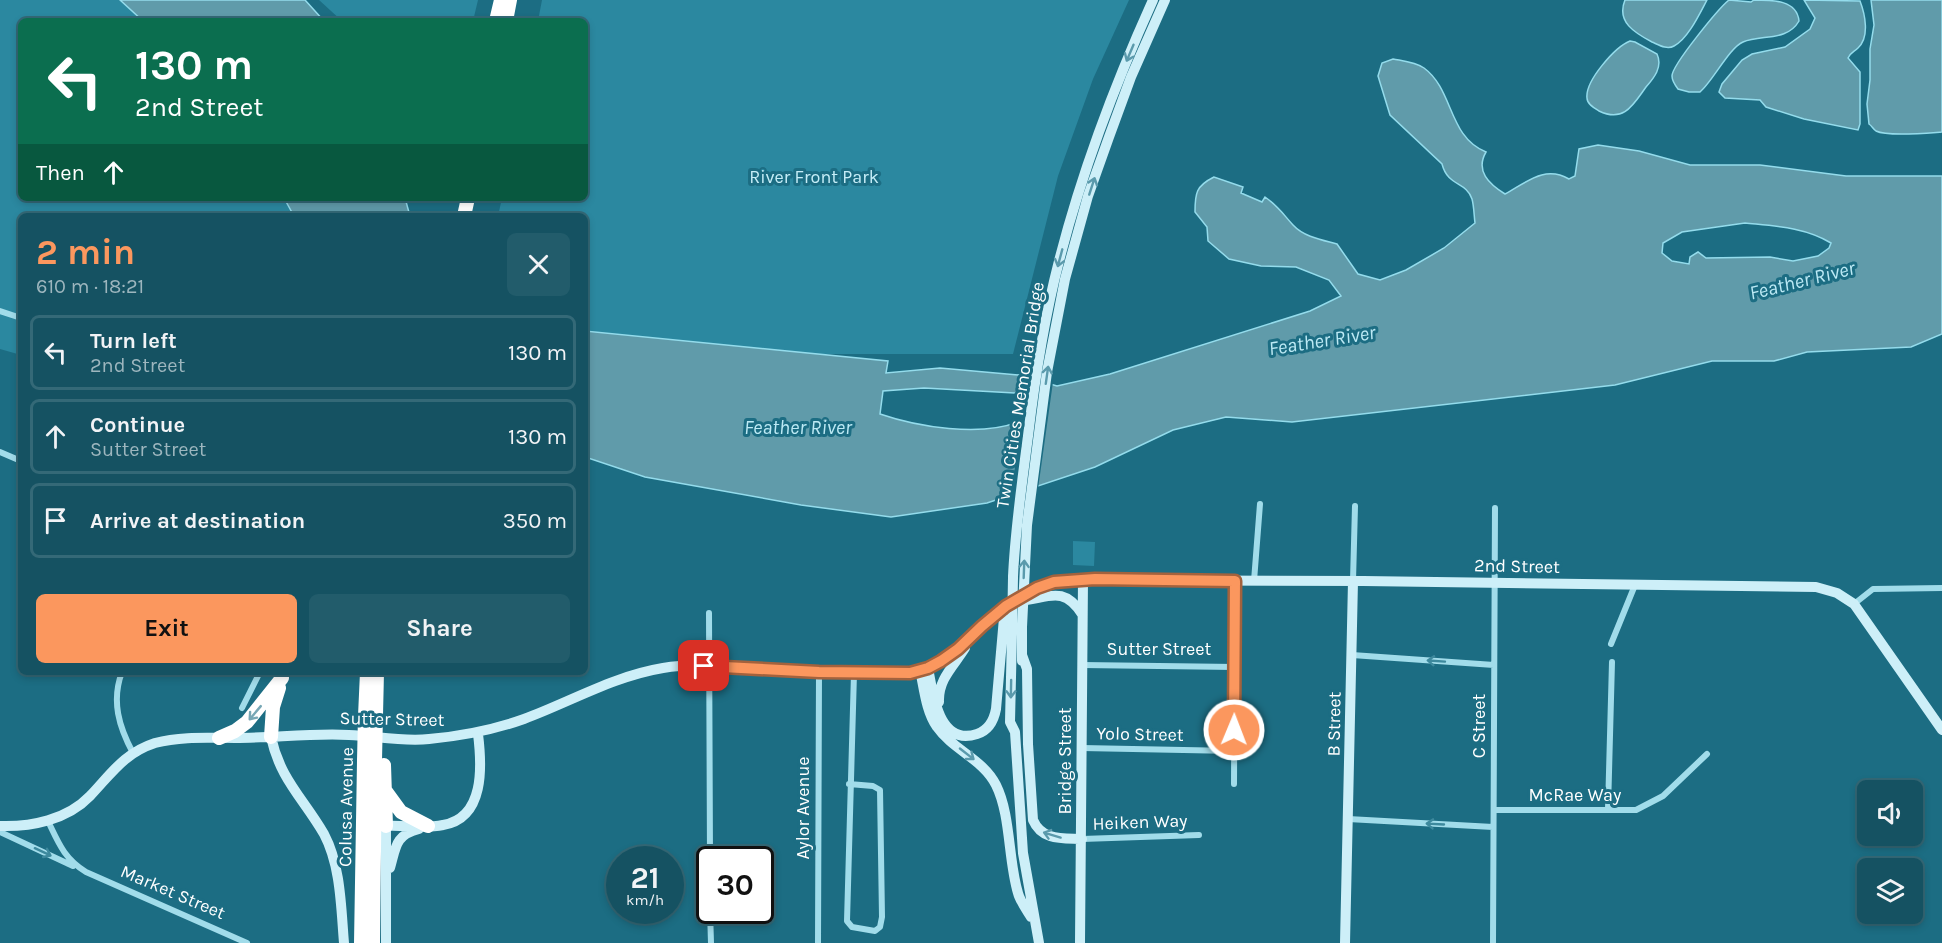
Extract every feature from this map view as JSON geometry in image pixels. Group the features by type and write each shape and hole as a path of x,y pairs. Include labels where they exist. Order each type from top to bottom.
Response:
{"highway":[{"path":"497,18 501,0"},
{"path":"507,18 510,0"},
{"path":"271,736 276,695 284,675"},
{"path":"219,738 235,731 247,722 284,675"},
{"name":"Colusa Avenue","path":"367,675 374,715"},
{"name":"Colusa Avenue","path":"373,943 374,715 378,675"},
{"path":"374,760 384,790 386,826"},
{"name":"Colusa Avenue","path":"361,943 374,760"},
{"path":"384,790 401,812 428,826"}],"main road":[{"name":"Twin Cities Memorial Bridge","path":"1007,636 1016,525 1036,370 1059,261 1095,143 1121,73 1153,0"},
{"name":"Twin Cities Memorial Bridge","path":"1022,655 1027,525 1047,372 1065,279 1086,205 1109,137 1131,77 1165,0"},
{"name":"2nd Street","path":"1083,579 1816,587 1837,593 1854,604"},
{"name":"Sutter Street","path":"48,821 87,799 112,769 133,753 155,744 177,739 305,734 425,740 478,734 525,719 631,675 665,667 710,666 899,674 924,669 954,653 993,616 1015,601 1050,583 1083,579"},
{"name":"Bridge Street","path":"1080,943 1083,579"},
{"name":"B Street","path":"1345,943 1353,581"},
{"path":"1015,601 1033,600 1056,594 1072,602 1083,615"},
{"path":"1854,604 1942,730"},
{"path":"938,709 943,680 972,635"},
{"path":"924,669 943,722 958,734 972,735 986,729 993,721 1007,636"},
{"path":"1007,636 1010,722 1015,732 1022,845 1039,943"},
{"path":"1015,732 1021,722 1022,655"},
{"path":"1022,655 1027,669 1028,744 1034,822 1038,829 1048,836 1082,839"},
{"path":"924,669 930,712 936,727 946,738 983,767 997,787 1018,894 1035,925"},
{"path":"386,943 386,826 441,826 459,819 467,812 479,783 478,734"},
{"path":"271,736 278,762 285,776 324,835 332,855 342,910 344,943"},
{"path":"0,826 19,827 48,821"},
{"path":"386,879 400,838 407,832 428,826"}],"street":[{"path":"0,311 18,317"},
{"path":"0,452 18,460"},
{"path":"1254,581 1260,504"},
{"name":"B Street","path":"1353,581 1355,506"},
{"name":"C Street","path":"1493,943 1495,508"},
{"path":"1234,784 1235,581"},
{"path":"1611,644 1635,585"},
{"path":"1854,604 1873,589 1942,588"},
{"path":"709,613 710,846"},
{"path":"1352,655 1494,665"},
{"path":"1608,809 1612,662"},
{"name":"Sutter Street","path":"1082,665 1235,667"},
{"name":"Aylor Avenue","path":"818,943 819,672"},
{"path":"849,784 873,786 880,790 882,917 880,927 875,930 852,927 847,921 849,784 854,673"},
{"path":"121,675 117,685 117,712 123,733 133,753"},
{"path":"242,708 258,675"},
{"name":"Yolo Street","path":"1082,748 1234,751"},
{"name":"McRae Way","path":"1494,810 1636,810 1663,796 1707,754"},
{"path":"1348,819 1493,827"},
{"name":"Market Street","path":"48,821 62,852 72,864 86,872"},
{"name":"Market Street","path":"0,832 247,943"},
{"name":"Heiken Way","path":"1082,839 1199,835"},
{"path":"710,924 711,943"}],"green space":[{"path":"0,0 119,0 140,18 18,18 18,201 286,201 292,213 18,213 18,354 0,349"},
{"path":"319,0 478,0 474,18 339,18"},
{"name":"River Front Park","path":"542,0 1129,0 1093,79 1058,176 1013,354 732,354 588,337 588,213 499,213 501,201 588,201 588,18 539,18"},
{"path":"1073,541 1095,542 1094,566 1073,565"}],"water":[{"path":"120,0 305,0 321,18 140,18"},
{"path":"1625,0 1707,0 1684,38 1674,46 1663,47 1639,35 1629,26 1623,15"},
{"path":"1729,0 1751,2 1769,0 1783,3 1794,9 1799,21 1794,28 1781,35 1750,40 1738,45 1700,92 1678,89 1672,78 1674,70 1697,37"},
{"path":"1804,0 1860,1 1865,19 1864,38 1848,58 1860,72 1858,130 1804,119 1766,107 1760,100 1725,98 1719,92 1722,84 1742,60 1752,54 1785,47 1810,29 1815,18"},
{"path":"1871,0 1942,0 1942,132 1889,134 1876,131 1869,124 1867,104 1870,49 1874,25"},
{"path":"1630,41 1657,54 1659,63 1657,72 1627,110 1615,115 1599,111 1587,100 1591,83 1609,57"},
{"name":"Feather River","path":"1393,59 1413,63 1424,68 1434,77 1464,136 1486,152 1482,165 1485,176 1505,194 1544,174 1560,175 1569,179 1575,176 1579,149 1598,145 1639,151 1690,165 1760,165 1846,176 1942,176 1942,334 1911,347 1807,352 1774,361 1712,361 1615,385 1292,422 1226,417 1173,430 1095,467 987,503 891,517 801,505 645,477 588,458 588,331 888,361 886,373 940,368 1019,375 1057,386 1110,374 1310,311 1341,296 1329,280 1296,267 1261,266 1229,259 1208,241 1207,227 1195,212 1195,200 1200,187 1214,177 1243,187 1241,193 1262,202 1265,197 1297,229 1314,238 1337,244 1358,274 1380,280 1406,270 1444,248 1475,223 1474,208 1466,189 1448,177 1442,164 1390,115 1378,76 1382,63","holes":["1745,223 1800,230 1831,243 1829,248 1818,256 1793,261 1770,257 1706,258 1698,252 1690,257 1689,264 1672,261 1662,253 1663,243 1682,232","924,388 1015,393 1032,398 1034,412 1018,422 986,429 930,426 880,414 883,391"]},
{"path":"286,201 406,201 409,213 292,213"}],"pier":[{"path":"1027,374 1053,382 1038,489 1011,498 1019,436 1016,430 1020,428 1021,416 1032,409 1030,400 1024,399"}],"route":[{"path":"704,666 819,672 910,673 928,668 941,661 958,649 1006,606 1037,588 1054,582 1095,579 1235,581 1234,730"}]}
